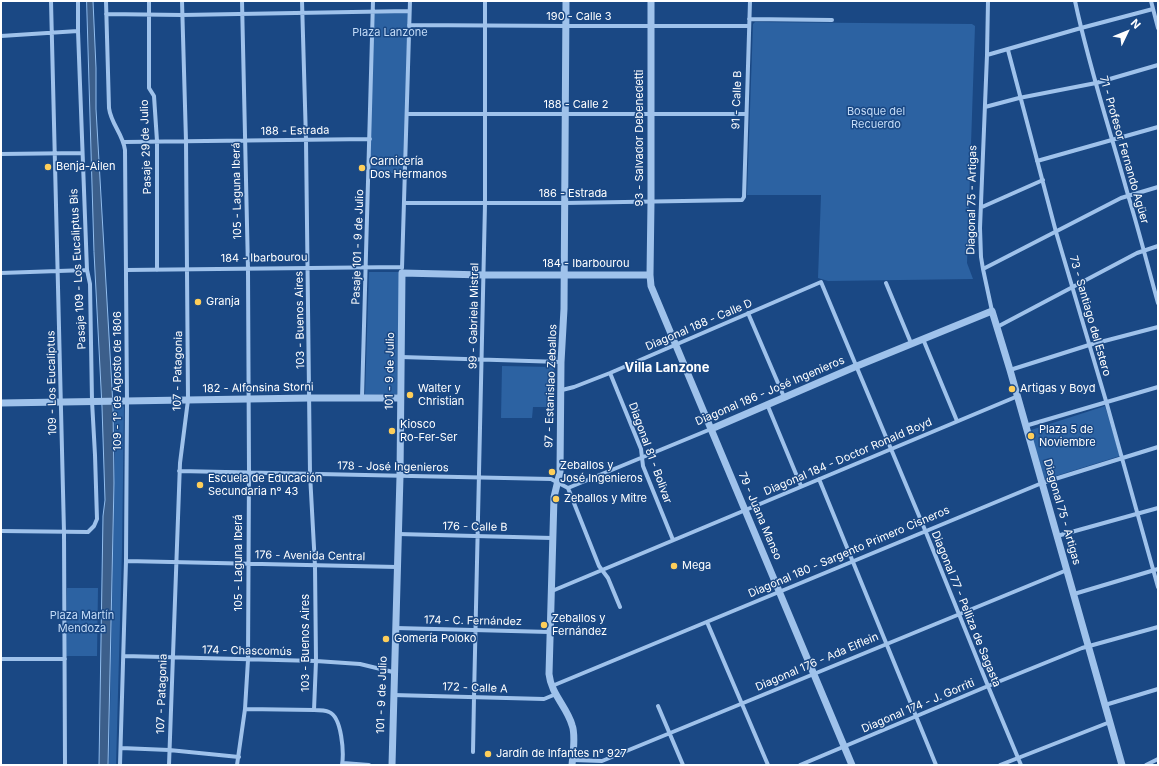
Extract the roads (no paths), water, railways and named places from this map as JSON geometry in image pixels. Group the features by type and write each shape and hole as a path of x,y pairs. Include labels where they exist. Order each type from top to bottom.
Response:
{"street":[{"name":"109 - Los Eucaliptus","path":"52,1 64,532 65,765"},
{"name":"Pasaje 109 - Los Eucaliptus Bis","path":"64,532 88,532 94,526 97,514 96,401 90,284 87,270 78,1"},
{"name":"109 - 1° de Agosto de 1806","path":"106,1 109,108 111,119 124,142 127,401 126,560 120,765"},
{"name":"Pasaje 29 de Julio","path":"148,1 149,88 154,96 157,141 157,270"},
{"name":"107 - Patagonia","path":"169,765 179,471 188,400 186,141 182,1"},
{"name":"105 - Laguna Iberá","path":"237,765 248,660 248,269 242,1"},
{"name":"103 - Buenos Aires","path":"302,1 306,140 310,474 315,566 316,661 314,710"},
{"name":"Pasaje 101 - 9 de Julio","path":"362,398 373,1"},
{"name":"101 - 9 de Julio","path":"392,765 393,672 396,628 400,476 402,270 410,1"},
{"name":"99 - Gabriela Mistral","path":"473,752 484,275 486,114 484,1"},
{"name":"97 - Estanislao Zeballos","path":"566,1 564,332 561,362 562,390 560,472 554,497 552,538 549,674 552,686 573,726 573,763"},
{"name":"93 - Salvador Debenedetti","path":"650,275 651,1"},
{"name":"91 - Calle B","path":"742,200 744,197 750,1"},
{"name":"Diagonal 75 - Artigas","path":"988,1 988,56 981,235 983,269 992,311 1018,396 1122,765"},
{"name":"71 - Profesor Fernando Agüer","path":"1076,1 1081,28 1158,303"},
{"path":"1151,1 1158,28"},
{"path":"988,56 1153,8"},
{"path":"106,14 182,15 409,11"},
{"path":"750,19 832,20"},
{"name":"190 - Calle 3","path":"409,24 749,26"},
{"path":"1,36 78,32"},
{"name":"73 - Santiago del Estero","path":"1008,50 1056,232 1137,514 1156,570 1158,587"},
{"path":"985,107 1020,98 1096,83 1158,65"},
{"name":"188 - Calle 2","path":"407,114 746,114"},
{"path":"1037,162 1158,126"},
{"name":"188 - Estrada","path":"124,142 370,139"},
{"path":"1,154 82,152"},
{"path":"982,207 1042,180"},
{"path":"983,269 1128,195 1158,186"},
{"name":"186 - Estrada","path":"404,203 485,204 742,200"},
{"path":"998,327 1143,250 1158,246"},
{"name":"184 - Ibarbourou","path":"126,270 366,268 484,275 650,275"},
{"path":"1,273 87,270"},
{"name":"79 - Juana Manso","path":"650,275 651,286 815,673 852,765"},
{"name":"Diagonal 188 - Calle D","path":"562,390 610,373 821,282"},
{"name":"Diagonal 77 - Pelliza de Sagasta","path":"821,282 925,530 958,614 1021,765"},
{"path":"886,283 911,343"},
{"name":"Diagonal 186 - José Ingenieros","path":"568,488 712,429 911,343 992,311"},
{"path":"748,313 784,397"},
{"path":"1010,370 1089,345 1158,327"},
{"path":"923,339 957,421"},
{"path":"401,357 561,362"},
{"name":"Diagonal 81 - Bolivar","path":"610,373 641,449 643,466 673,540"},
{"path":"1026,426 1158,387"},
{"name":"Diagonal 184 - Doctor Ronald Boyd","path":"552,591 1018,396"},
{"name":"182 - Alfonsina Storni","path":"1,403 400,398"},
{"path":"767,404 802,486"},
{"name":"Diagonal 180 - Sargento Primero Cisneros","path":"552,686 925,530 1042,483 1158,447"},
{"name":"178 - José Ingenieros","path":"179,471 551,479 558,482"},
{"path":"819,479 936,765"},
{"path":"558,482 568,488 601,570 608,578 620,607"},
{"path":"1057,536 1158,508"},
{"path":"1,531 64,532"},
{"name":"176 - Calle B","path":"398,534 552,538"},
{"name":"176 - Avenida Central","path":"126,560 397,567"},
{"name":"Diagonal 176 - Ada Elflein","path":"573,763 599,763 1066,570"},
{"path":"1074,594 1156,570"},
{"path":"707,622 768,765"},
{"name":"Diagonal 174 - J. Gorriti","path":"800,765 988,686 1088,647 1158,627"},
{"name":"174 - C. Fernández","path":"396,628 550,632"},
{"name":"174 - Chascomús","path":"124,656 316,661 360,664 393,672"},
{"path":"1,659 65,659"},
{"path":"1105,705 1158,688"},
{"name":"172 - Calle A","path":"393,695 544,699 556,694"},
{"path":"658,706 683,765"},
{"path":"244,709 314,710 329,712 335,717 338,723 342,750 342,764 369,765"},
{"path":"1000,765 1110,722"},
{"path":"121,748 169,750 239,757"},
{"path":"1146,765 1158,759"}],"place":[{"name":"Benja-Ailen","path":"48,167"},
{"name":"Carnicería Dos Hermanos","path":"362,168"},
{"name":"Granja","path":"198,302"},
{"name":"Artigas y Boyd","path":"1012,389"},
{"name":"Walter y Christian","path":"410,395"},
{"name":"Kiosco Ro-Fer-Ser","path":"392,431"},
{"name":"Plaza 5 de Noviembre","path":"1031,436"},
{"name":"Zeballos y José Ingenieros","path":"552,472"},
{"name":"Escuela de Educación Secundaria nº 43","path":"200,485"},
{"name":"Zeballos y Mitre","path":"556,499"},
{"name":"Mega","path":"674,566"},
{"name":"Zeballos y Fernández","path":"544,625"},
{"name":"Gomería Poloko","path":"386,639"},
{"name":"Jardín de Infantes nº 927","path":"488,754"}],"district":[{"name":"Villa Lanzone","path":"667,368"}],"park label":[{"name":"Plaza Lanzone","path":"390,33"},
{"name":"Bosque del Recuerdo","path":"876,118"},
{"name":"Plaza Martín Mendoza","path":"82,622"}]}
